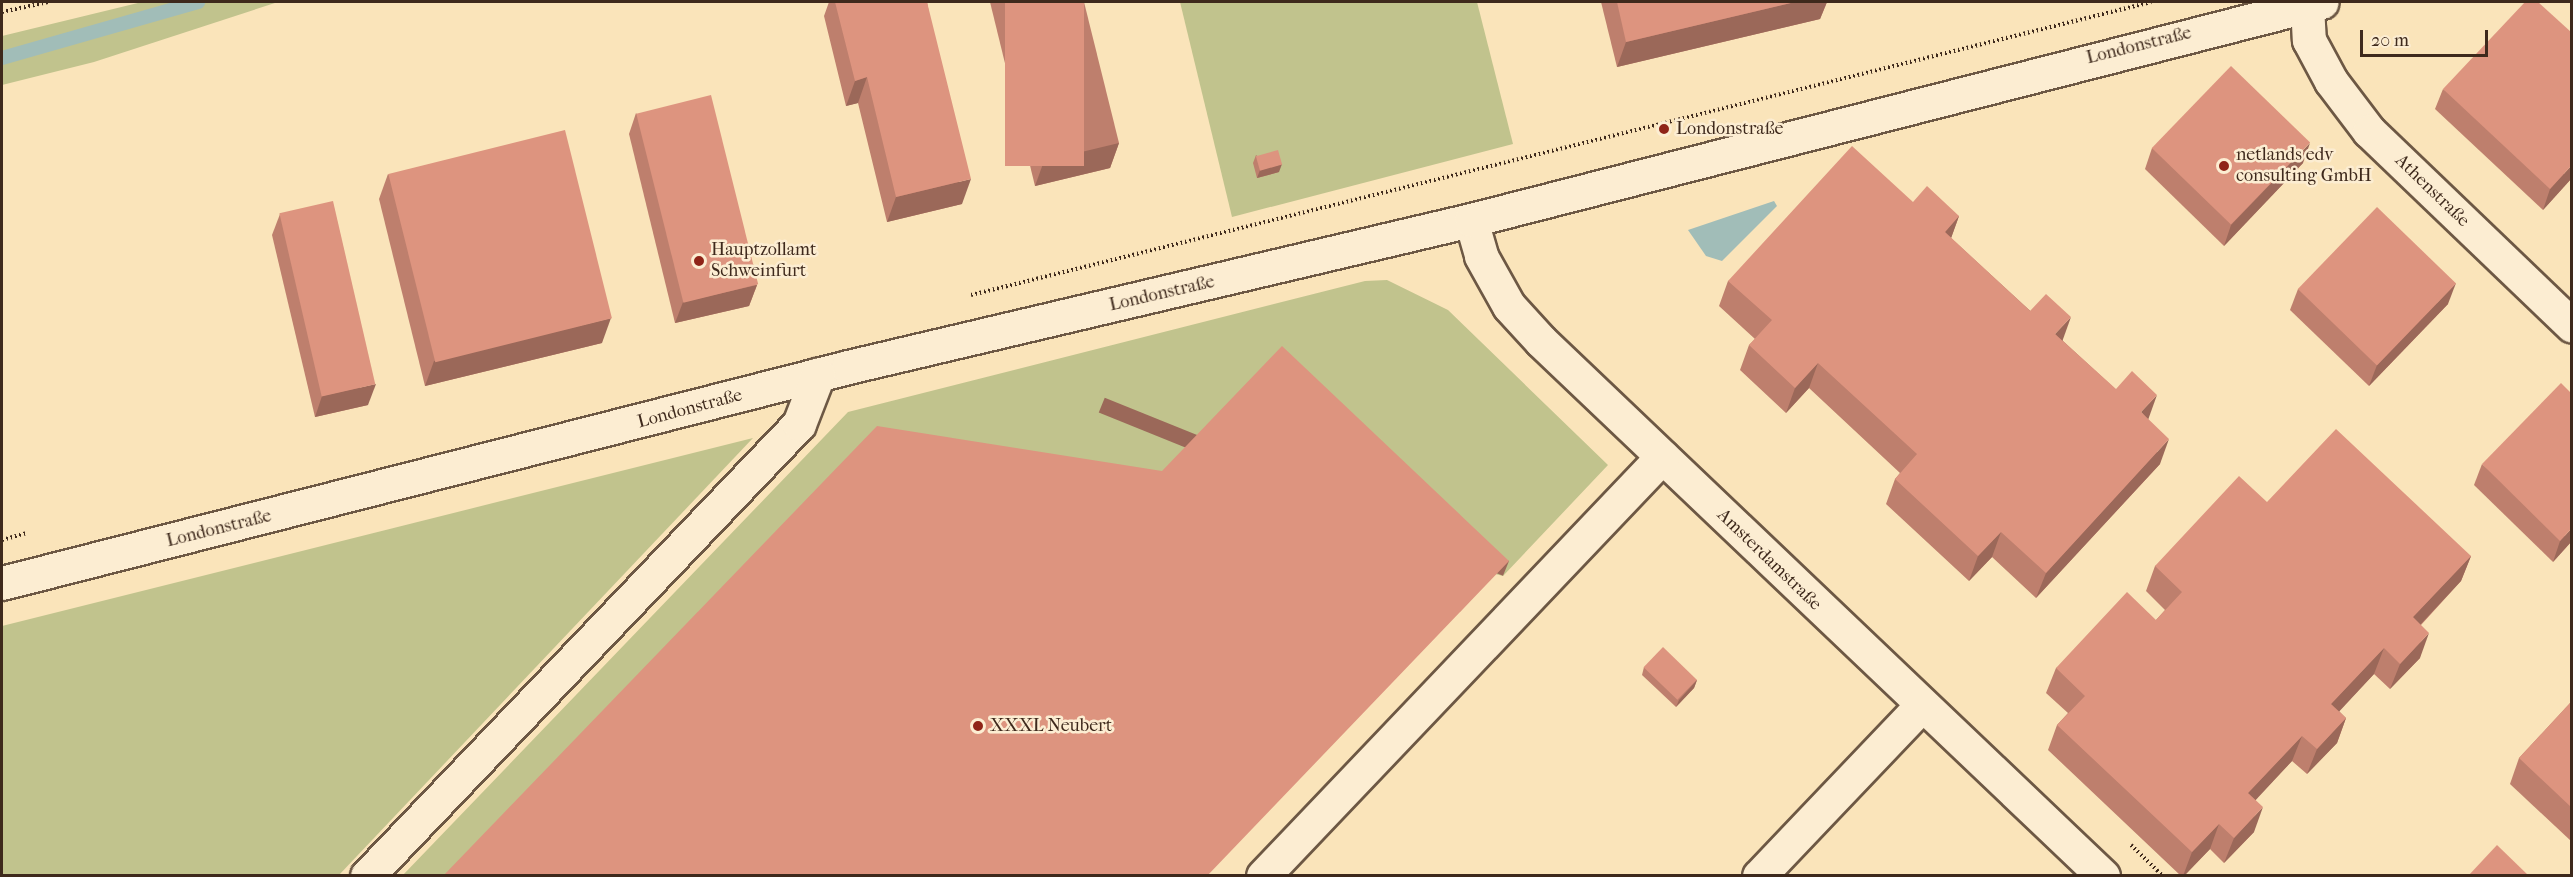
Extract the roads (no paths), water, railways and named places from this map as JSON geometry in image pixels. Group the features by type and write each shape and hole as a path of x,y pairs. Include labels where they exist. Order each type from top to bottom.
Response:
{"street":[{"name":"Londonstraße","path":"2,582 818,375 1471,220 2314,3"},
{"name":"Athenstraße","path":"2314,3 2309,40 2331,81 2369,131 2571,326"},
{"name":"Amsterdamstraße","path":"1471,220 1481,256 1509,306 1662,457 2103,876"},
{"path":"367,876 799,424 818,375"},
{"path":"1263,876 1662,457"},
{"path":"1758,876 1922,705"}],"water":[{"path":"1774,201 1777,206 1722,261 1706,256 1688,230"}],"waterway":[{"path":"2,58 198,2"}],"place":[{"name":"Londonstraße","path":"1664,129"},
{"name":"netlands edv consulting GmbH","path":"2224,166"},
{"name":"Hauptzollamt Schweinfurt","path":"699,261"},
{"name":"XXXL Neubert","path":"978,726"}]}
